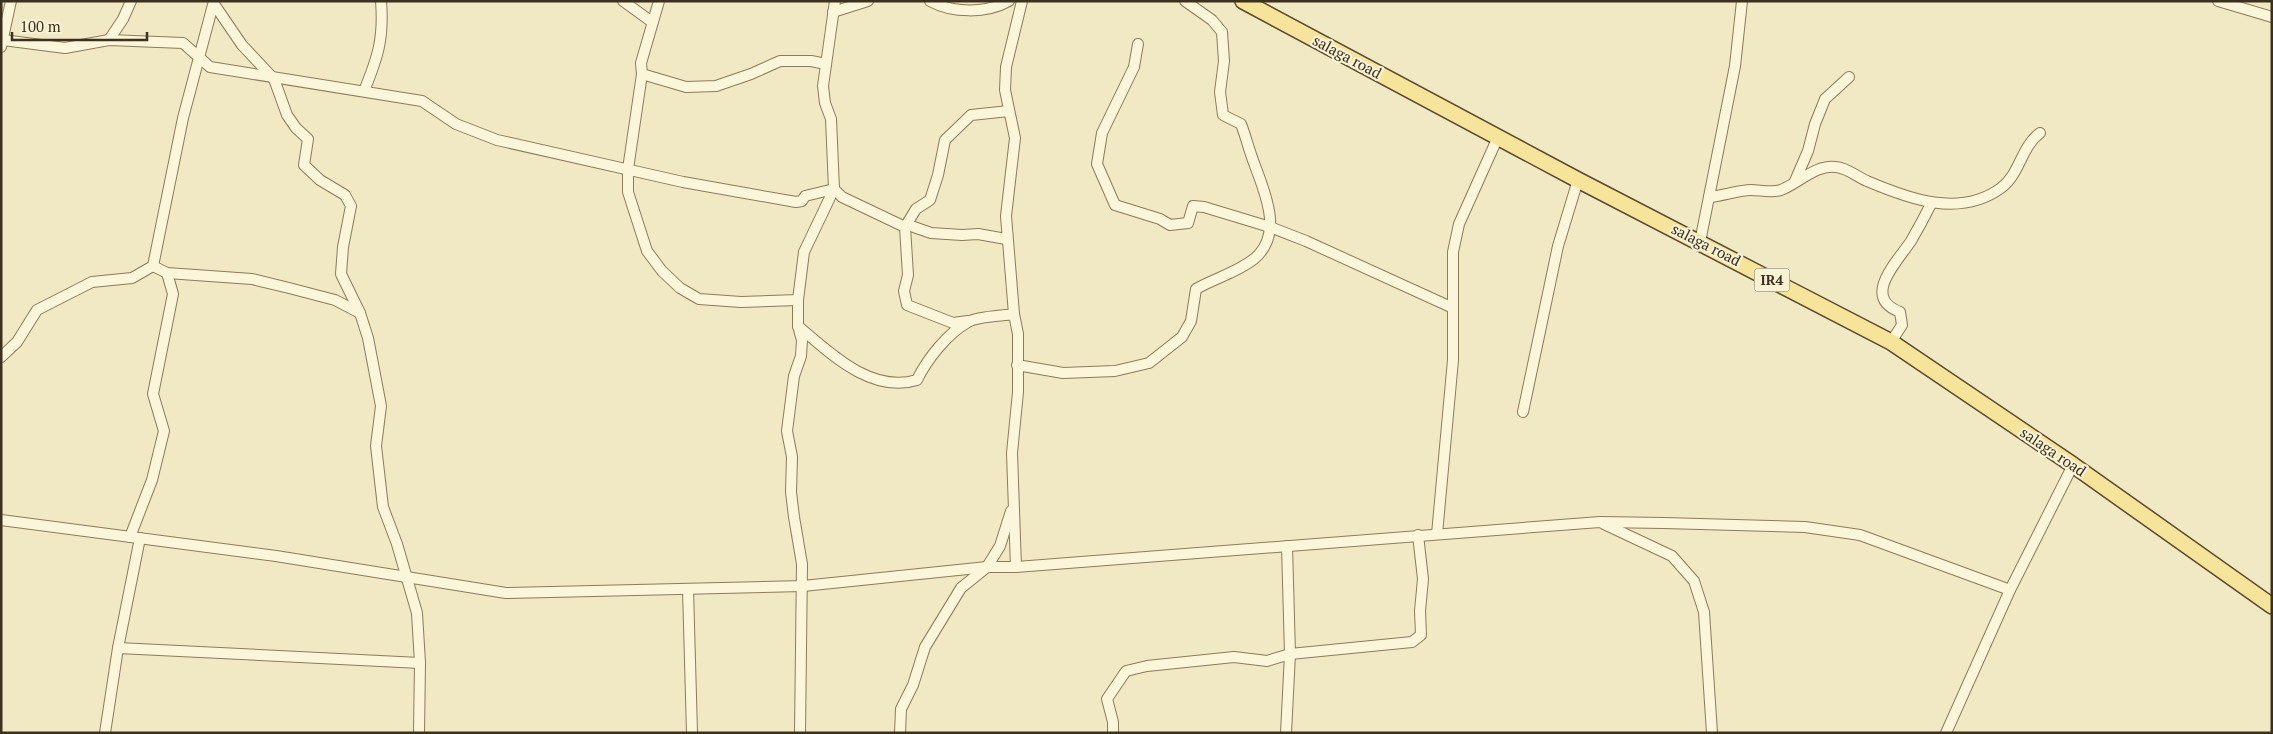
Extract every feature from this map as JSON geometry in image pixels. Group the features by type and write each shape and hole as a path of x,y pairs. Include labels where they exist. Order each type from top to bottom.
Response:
{"main road":[{"name":"salaga road","path":"1243,1 1578,180 1891,342 2073,465 2272,606"}],"street":[{"path":"11,1 2,43 65,48 109,40 183,43 200,56 210,68 422,101 456,124 497,140 683,182 796,202 802,201 805,196 834,189"},
{"path":"109,40 131,1"},
{"path":"364,91 380,50 381,1"},
{"path":"623,1 652,22"},
{"path":"659,1 641,63 642,74 628,169 628,192 647,250 662,271 680,288 699,299 741,302 798,300"},
{"path":"800,733 803,586 802,564 791,492 792,457 787,431 793,384 802,340 798,326 798,300 804,252 834,189 831,119 825,103 823,86 835,1"},
{"path":"833,12 868,1"},
{"path":"930,1 939,6 966,11 1003,5 1009,1"},
{"path":"1016,567 1012,453 1018,392 1018,334 1014,314 1011,263 1006,239 1008,185 1016,138 1005,90 1006,67 1022,1"},
{"path":"1017,365 1063,373 1115,371 1149,363 1182,337 1191,321 1196,289 1242,267 1255,258 1266,245 1270,227 1268,202 1245,132 1241,124 1223,115 1220,92 1224,61 1222,32 1212,20 1185,1"},
{"path":"1700,242 1735,66 1742,1"},
{"path":"2218,1 2272,17"},
{"path":"154,266 183,118 214,3"},
{"path":"214,3 242,44 274,79 287,115 296,128 308,139 304,165 320,180 345,195 351,206 343,247 341,274 360,313 368,338 380,406 376,446 383,507 407,575 417,613 420,663 419,733"},
{"path":"1138,44 1134,66 1102,133 1097,164 1115,205 1160,219 1170,225 1188,223 1193,206 1204,207 1270,227 1344,258 1453,308"},
{"path":"642,74 686,87 716,86 751,74 780,61 811,61 826,64"},
{"path":"1795,181 1808,151 1814,124 1825,99 1849,77"},
{"path":"1009,111 971,115 945,140 938,175 930,200 916,209 906,226 908,275 904,291 908,305 953,323 1014,314"},
{"path":"1709,197 1750,190 1780,190 1817,170 1836,166 1894,193 1931,204 1960,203 1982,198 2001,188 2010,179 2030,140 2040,133"},
{"path":"1436,534 1453,360 1453,252 1458,224 1498,137"},
{"path":"1523,412 1558,246 1578,180"},
{"path":"834,189 842,197 906,226 931,234 978,234 1006,239"},
{"path":"1891,342 1902,325 1900,312 1890,308 1884,302 1882,293 1894,263 1918,229 1931,204"},
{"path":"154,266 167,274 252,279 334,300 360,313"},
{"path":"1,357 17,342 37,310 92,282 132,278 154,266"},
{"path":"105,733 135,537 164,431 153,394 173,294 167,274"},
{"path":"798,326 826,349 862,374 905,384 918,380 923,368 951,335 969,321"},
{"path":"1946,733 2010,590 2073,465"},
{"path":"900,733 901,709 913,685 926,647 961,588 987,567 1000,546 1013,507"},
{"path":"1,520 276,556 407,575 506,593 803,586 987,567 1016,567 1600,522 1805,527 1860,534 2010,590"},
{"path":"1600,522 1672,556 1694,581 1704,612 1712,733"},
{"path":"1113,733 1113,722 1107,700 1126,671 1147,666 1234,657 1267,660 1290,654 1412,642 1421,635 1420,611 1423,579 1418,536"},
{"path":"1286,733 1290,654 1288,546"},
{"path":"688,589 692,733"},
{"path":"118,648 420,663"}]}
